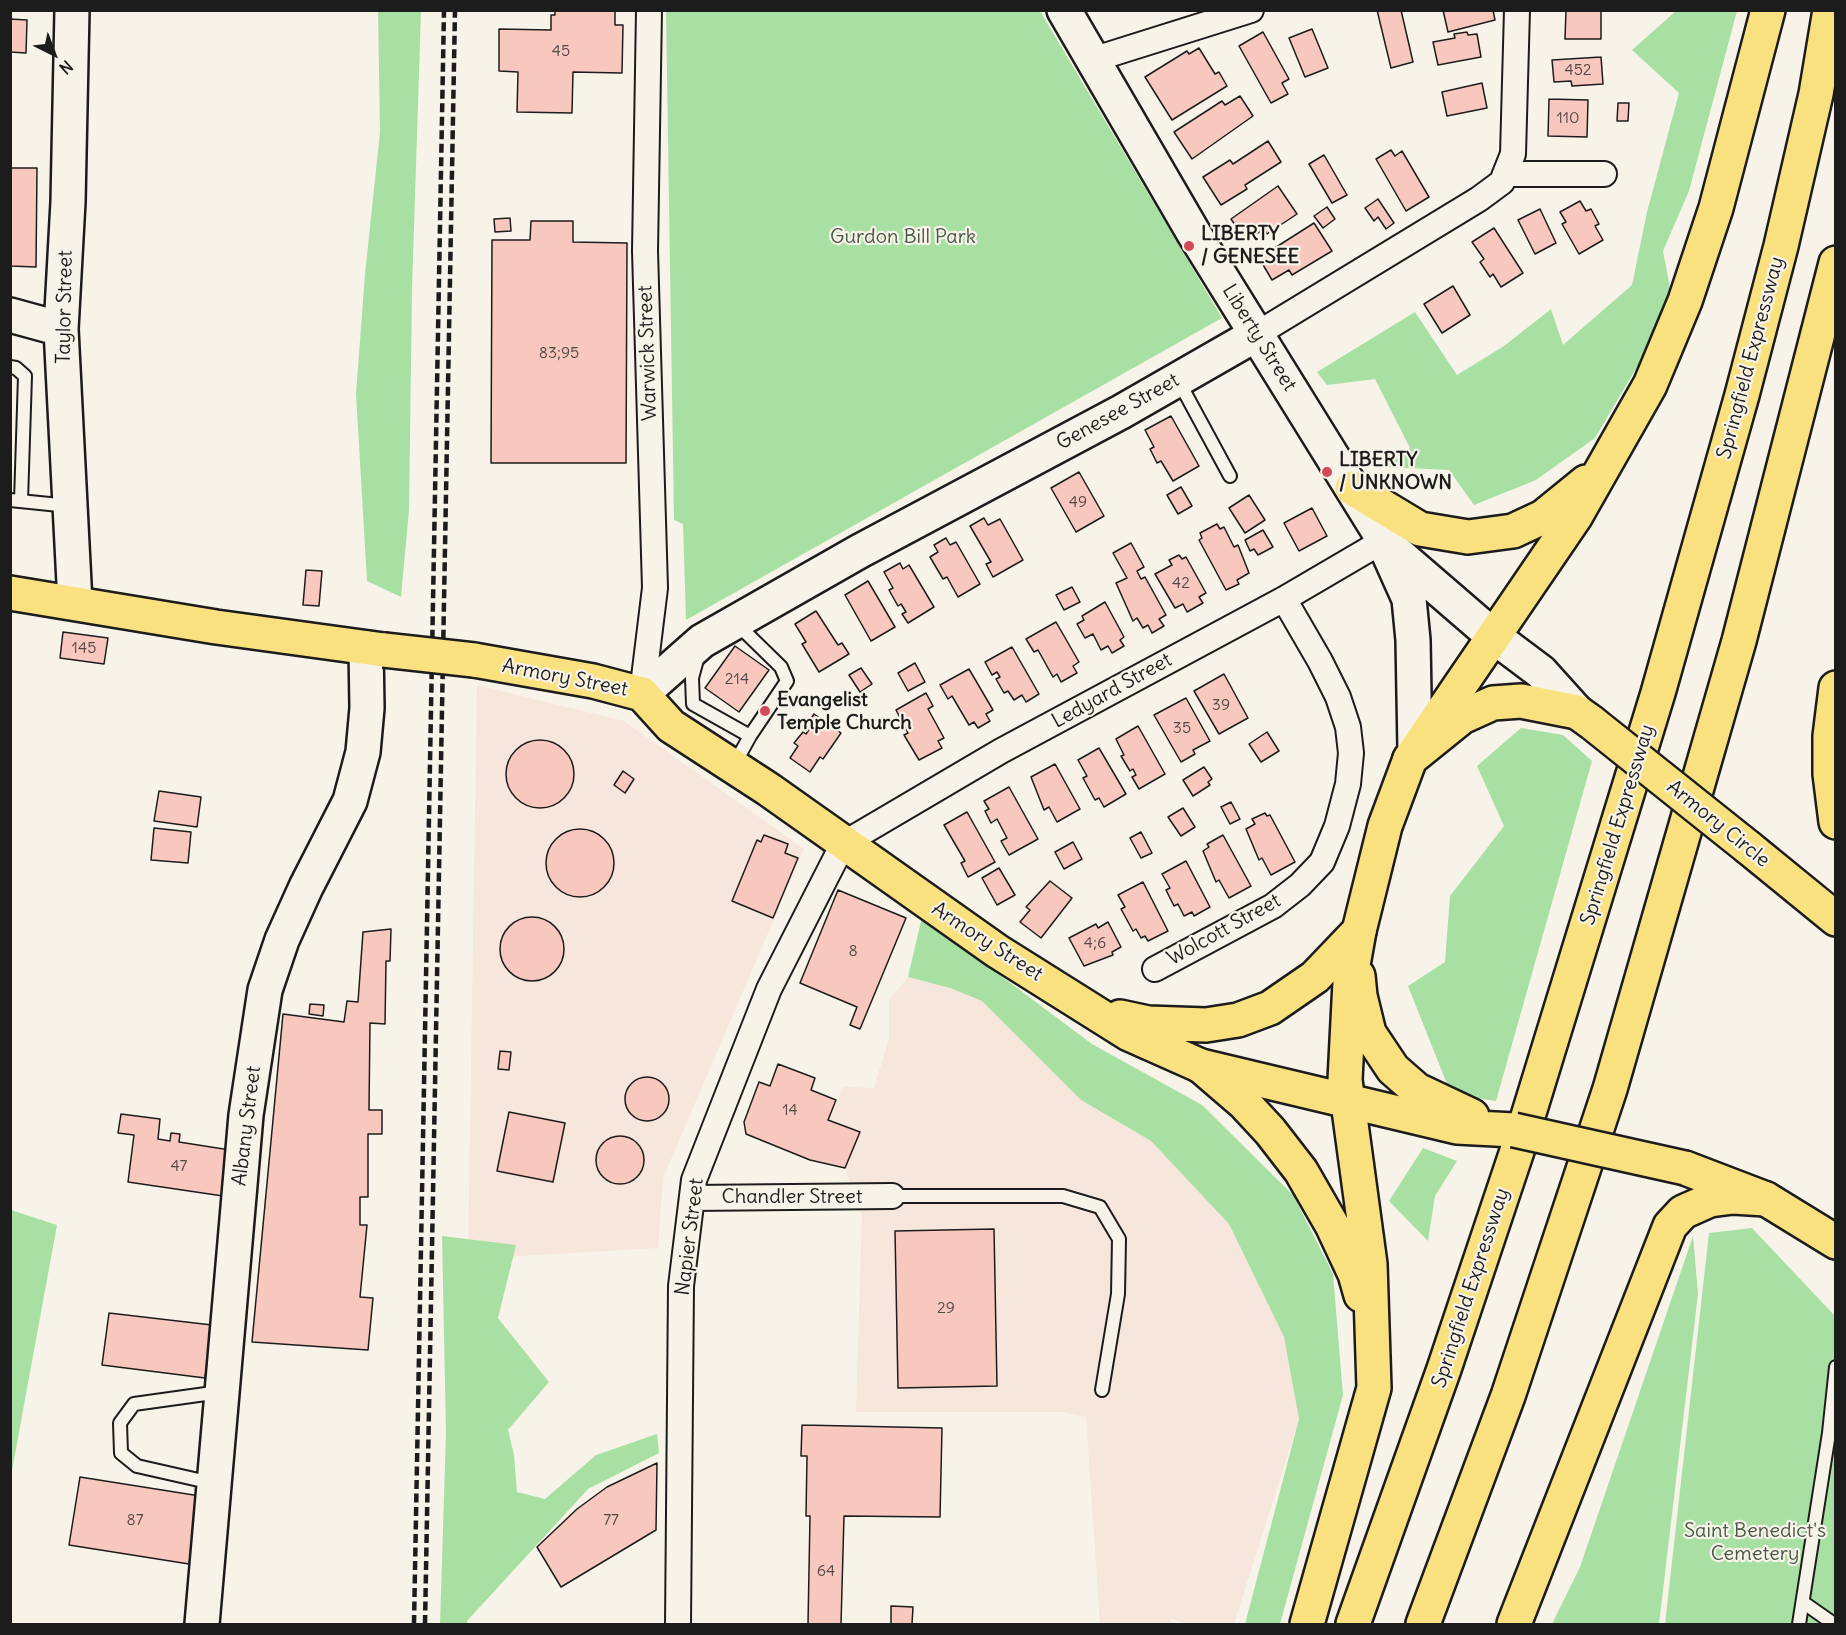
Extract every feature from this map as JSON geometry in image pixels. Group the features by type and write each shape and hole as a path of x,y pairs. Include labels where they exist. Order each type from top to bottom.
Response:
{"main road":[{"name":"Taylor Street","path":"72,10 68,202 61,329 75,603"},
{"name":"Liberty Street","path":"1064,10 1193,232 1383,541 1409,599 1413,640 1412,754"},
{"path":"1307,1624 1374,1388 1370,1264 1347,1102 1350,982 1385,826 1412,754 1575,517 1650,385 1685,301 1716,208 1768,10"},
{"name":"Springfield Expressway","path":"1353,1624 1444,1369 1521,1139 1652,714 1734,427 1781,246 1816,94 1830,10"},
{"path":"1423,1624 1515,1375 1620,1057 1739,641 1836,263"},
{"path":"10,315 61,329"},
{"name":"Genesee Street","path":"642,694 702,641 860,551 1257,334"},
{"path":"1352,488 1420,529 1468,537 1514,531 1543,517 1567,499 1607,462"},
{"name":"Liberty Street","path":"1383,541 1493,636 1541,672 1584,717"},
{"name":"Armory Street","path":"11,594 375,649 474,660 593,681 642,694 671,726 734,767 997,951 1096,1011 1129,1034 1201,1066 1347,1102 1469,1121 1685,1168 1766,1199"},
{"name":"Albany Street","path":"202,1624 220,1392 246,1114 265,990 282,940 350,801 363,752 375,649"},
{"path":"1836,688 1830,736 1830,774 1836,822"},
{"name":"Armory Circle","path":"1412,754 1462,717 1493,703 1529,702 1584,717 1836,919"},
{"path":"1358,939 1365,1021 1384,1056 1417,1090 1469,1121"},
{"name":"Armory Street","path":"1096,1011 1148,1023 1206,1025 1238,1020 1270,1008 1296,992 1358,939"},
{"path":"1201,1066 1270,1131 1300,1171 1332,1225 1356,1274 1373,1333"},
{"path":"1514,1624 1670,1226 1683,1212 1710,1200 1733,1197 1766,1199 1836,1242"}],"street":[{"name":"Warwick Street","path":"642,694 655,588 645,251 649,10"},
{"path":"1095,60 1251,10"},
{"path":"1517,10 1513,154 1505,174 1604,174"},
{"name":"Genesee Street","path":"1257,334 1479,199 1502,182 1505,174"},
{"name":"Ledyard Street","path":"843,844 1001,751 1284,599 1383,541"},
{"name":"Wolcott Street","path":"1155,969 1273,906 1300,885 1322,862 1337,826 1348,784 1351,753 1348,727 1338,697 1320,660 1284,599"},
{"name":"Napier Street","path":"678,1624 681,1286 694,1180 769,989 843,844"},
{"name":"Chandler Street","path":"692,1198 892,1196"}],"lane":[{"path":"10,368 16,368 25,376 16,501 71,506"},
{"path":"1178,379 1230,476"},
{"path":"734,767 750,736 787,681 781,667 735,622"},
{"path":"702,641 692,678 693,704 750,736"},
{"path":"892,1196 1063,1196 1100,1207 1119,1239 1118,1294 1102,1390"},
{"path":"1799,1624 1804,1603 1836,1367"},
{"path":"214,1483 137,1466 121,1453 120,1423 134,1404 220,1392"},
{"path":"1804,1603 1834,1624"}],"shaded area":[{"path":"477,685 624,721 804,849 663,1178 658,1248 468,1259"},
{"path":"908,977 950,988 982,1001 1081,1100 1151,1141 1229,1224 1284,1337 1299,1419 1234,1624 1189,1624 1171,1619 1170,1624 1100,1624 1086,1417 1062,1412 856,1412 862,1214 845,1168 860,1132 828,1120 844,1087 874,1088 889,1038 889,1000"}],"green space":[{"path":"378,11 421,11 412,289 409,510 401,597 367,581 356,394 365,274 380,132"},
{"name":"Gurdon Bill Park","path":"666,11 1040,11 1222,318 686,620 683,524 674,520"},
{"path":"1676,11 1737,11 1689,191 1663,251 1671,293 1638,365 1595,438 1536,480 1474,505 1449,470 1386,467 1410,448 1375,379 1327,385 1317,372 1415,312 1457,375 1504,346 1551,309 1563,345 1632,285 1647,212 1679,93 1632,50"},
{"path":"1521,728 1563,735 1592,761 1496,1101 1451,1094 1408,986 1445,962 1450,896 1504,826 1477,766"},
{"path":"922,917 1092,1044 1202,1105 1293,1195 1333,1274 1343,1395 1280,1624 1245,1624 1299,1419 1284,1337 1229,1224 1151,1141 1081,1100 982,1001 950,988 908,977"},
{"path":"1423,1148 1457,1161 1435,1196 1428,1241 1389,1201"},
{"path":"10,1210 57,1225 11,1476"},
{"name":"Saint Benedict's Cemetery","path":"1752,1228 1835,1316 1835,1624 1665,1624 1709,1233"},
{"path":"442,1236 516,1245 498,1318 549,1382 508,1430 514,1455 517,1492 545,1499 596,1455 657,1434 659,1453 588,1489 467,1621 467,1624 440,1624 446,1433"},
{"path":"1693,1236 1698,1294 1659,1624 1552,1624 1580,1567"}],"building":[{"path":"555,10 615,10 615,25 623,25 622,73 573,72 572,113 517,112 518,72 499,71 499,29 551,30 551,15 555,15"},
{"path":"1377,10 1401,10 1413,62 1391,68"},
{"path":"1443,10 1493,10 1495,20 1448,32"},
{"path":"1566,10 1601,10 1601,39 1565,39"},
{"path":"10,19 27,20 26,53 10,52"},
{"path":"1312,29 1328,68 1305,77 1289,38"},
{"path":"1263,32 1289,79 1282,83 1288,94 1271,103 1239,46"},
{"path":"1467,32 1468,35 1477,34 1481,57 1438,65 1433,42 1455,38 1454,34"},
{"path":"1199,48 1215,74 1219,72 1227,86 1172,120 1145,77 1187,51 1189,54"},
{"path":"1601,57 1603,84 1572,86 1571,81 1554,82 1552,60"},
{"path":"1482,83 1487,108 1447,116 1442,92"},
{"path":"1240,96 1253,116 1192,159 1174,132 1222,101 1225,105"},
{"path":"1549,99 1588,100 1587,137 1548,136"},
{"path":"1618,103 1629,103 1628,121 1617,121"},
{"path":"1268,141 1281,162 1245,185 1247,189 1221,205 1203,177 1230,160 1233,164"},
{"path":"1391,150 1395,156 1402,151 1429,197 1406,211 1376,159"},
{"path":"1324,155 1347,195 1332,203 1309,164"},
{"path":"10,168 37,168 36,267 10,266"},
{"path":"1278,186 1297,214 1267,234 1264,229 1246,241 1231,219"},
{"path":"1378,199 1394,223 1386,229 1378,217 1374,221 1365,208"},
{"path":"1580,201 1586,211 1591,209 1599,224 1595,226 1603,240 1579,254 1562,224 1566,222 1560,212"},
{"path":"1327,207 1335,219 1323,228 1314,216"},
{"path":"1540,209 1556,243 1535,254 1518,220"},
{"path":"510,218 511,231 495,232 494,219"},
{"path":"531,221 573,221 573,242 627,243 626,463 491,463 492,240 530,240"},
{"path":"1314,223 1332,251 1292,275 1289,270 1272,280 1259,258"},
{"path":"1494,228 1523,273 1501,287 1493,274 1490,277 1480,262 1484,259 1472,242"},
{"path":"1453,286 1470,315 1442,333 1424,304"},
{"path":"1171,416 1199,466 1173,481 1161,461 1157,463 1150,449 1154,447 1145,430"},
{"path":"1079,472 1104,516 1076,532 1051,488"},
{"path":"1181,487 1192,506 1178,514 1167,495"},
{"path":"1249,495 1265,520 1245,533 1229,508"},
{"path":"1312,508 1327,536 1299,551 1284,523"},
{"path":"984,518 988,525 1000,519 1023,560 993,577 986,564 991,562 970,526"},
{"path":"1217,524 1220,529 1224,527 1234,547 1238,545 1249,573 1237,580 1239,584 1226,590 1199,540 1202,538 1200,533"},
{"path":"1263,530 1273,547 1258,555 1254,549 1250,551 1245,540"},
{"path":"946,538 950,545 956,542 980,584 958,597 947,577 943,579 930,557 938,552 934,545"},
{"path":"1131,543 1144,567 1137,571 1141,579 1145,577 1166,615 1159,619 1164,626 1152,633 1148,625 1143,628 1137,618 1133,621 1116,583 1127,578 1113,553"},
{"path":"1179,555 1182,559 1186,557 1206,593 1199,597 1203,603 1187,612 1183,604 1175,608 1155,574 1172,565 1169,560"},
{"path":"900,563 903,569 909,565 934,607 908,623 902,614 906,612 901,604 898,606 889,590 893,588 884,572"},
{"path":"306,570 322,571 319,606 303,605"},
{"path":"868,581 895,627 871,641 845,595"},
{"path":"1072,587 1080,602 1064,610 1056,595"},
{"path":"1105,602 1124,637 1120,640 1124,646 1112,653 1108,646 1101,650 1093,634 1085,638 1077,624 1084,620 1082,616"},
{"path":"816,611 838,645 842,643 849,654 819,672 802,644 806,642 795,624"},
{"path":"1056,622 1079,662 1073,666 1077,673 1061,682 1057,674 1053,677 1038,650 1034,652 1026,639"},
{"path":"63,632 108,638 104,664 60,658"},
{"path":"735,646 769,670 739,712 705,688"},
{"path":"1012,647 1039,694 1026,702 1022,695 1014,700 1008,691 1004,693 996,679 1000,677 997,672 992,675 985,662"},
{"path":"915,663 925,682 908,691 898,673"},
{"path":"861,668 872,684 860,692 849,675"},
{"path":"969,669 993,710 986,714 990,721 978,728 974,722 969,725 952,696 948,699 940,685"},
{"path":"1224,674 1248,718 1219,734 1194,691"},
{"path":"926,693 933,706 928,709 944,738 938,741 942,748 919,760 904,735 908,733 896,710"},
{"path":"1186,698 1210,741 1193,750 1195,754 1181,762 1154,715"},
{"path":"814,714 841,733 823,759 820,757 810,772 790,758 798,746 794,743 803,732 806,734 810,728 806,726"},
{"path":"1138,726 1165,774 1139,789 1132,777 1136,775 1133,769 1130,771 1121,756 1124,755 1116,739"},
{"path":"1267,732 1279,751 1261,762 1249,744"},
{"path":"540,740 553,743 564,750 571,761 574,774 571,787 564,798 553,805 540,808 527,805 516,798 509,787 506,774 509,761 516,750 527,743"},
{"path":"1099,748 1126,794 1104,807 1099,798 1095,800 1083,778 1087,776 1078,760"},
{"path":"1055,764 1080,809 1057,822 1049,807 1044,810 1031,777"},
{"path":"1204,767 1212,779 1208,782 1210,785 1193,796 1183,780"},
{"path":"623,771 634,779 625,793 614,785"},
{"path":"1009,787 1038,839 1009,855 1001,841 1007,838 997,819 991,823 985,811 989,809 984,801"},
{"path":"159,791 201,797 197,827 154,821"},
{"path":"1231,802 1240,819 1230,824 1221,807"},
{"path":"1183,808 1195,827 1181,836 1168,817"},
{"path":"967,812 995,862 968,877 961,863 965,861 944,825"},
{"path":"1265,813 1267,816 1270,815 1295,862 1271,875 1262,858 1259,860 1246,829 1255,824 1252,819"},
{"path":"154,828 191,832 188,863 151,860"},
{"path":"573,829 587,829 599,834 609,844 614,863 609,882 599,892 587,897 573,897 561,892 551,882 546,870 546,856 551,844 561,834"},
{"path":"1141,832 1152,853 1141,858 1130,838"},
{"path":"764,835 788,844 785,853 798,858 773,918 732,901 757,840 761,842"},
{"path":"1223,835 1251,886 1229,898 1219,880 1216,882 1203,851 1209,847 1207,844"},
{"path":"1073,842 1082,859 1064,869 1055,852"},
{"path":"1186,861 1210,907 1194,916 1192,912 1184,916 1178,904 1174,906 1166,890 1170,888 1162,874"},
{"path":"999,868 1015,895 997,905 982,878"},
{"path":"1050,881 1072,898 1041,938 1020,922 1030,910 1026,907"},
{"path":"1143,882 1168,931 1148,941 1145,936 1141,938 1136,929 1133,931 1121,909 1125,907 1118,895"},
{"path":"838,890 906,918 860,1029 850,1025 857,1007 800,983"},
{"path":"526,917 538,917 555,926 562,937 564,949 562,961 555,972 538,981 526,981 514,976 505,967 500,955 500,943 505,931 514,922"},
{"path":"1108,922 1121,947 1112,952 1113,955 1084,966 1069,938 1096,924 1098,928"},
{"path":"391,929 390,961 386,961 385,1024 370,1023 369,1110 382,1110 382,1134 368,1134 368,1197 360,1197 360,1225 367,1225 360,1297 373,1298 368,1350 252,1342 283,1014 344,1022 347,1001 358,1002 363,932"},
{"path":"310,1004 324,1005 323,1016 309,1014"},
{"path":"500,1051 511,1052 509,1070 498,1069"},
{"path":"778,1064 815,1078 811,1090 836,1100 828,1120 860,1132 845,1168 810,1160 746,1134 744,1122 759,1082 770,1086"},
{"path":"647,1077 656,1078 663,1083 668,1090 668,1108 663,1115 656,1120 647,1121 638,1120 631,1115 626,1108 625,1099 626,1090 631,1083 638,1078"},
{"path":"509,1112 565,1123 553,1182 497,1171"},
{"path":"121,1114 160,1119 158,1139 170,1141 171,1133 180,1134 179,1142 230,1150 223,1196 128,1182 134,1135 118,1133"},
{"path":"620,1136 637,1143 644,1160 637,1177 620,1184 603,1177 596,1160 603,1143"},
{"path":"994,1229 997,1386 898,1388 895,1231"},
{"path":"109,1313 212,1325 205,1378 102,1365"},
{"path":"802,1425 942,1428 940,1517 844,1516 841,1624 808,1624 810,1516 806,1516 807,1456 801,1456"},
{"path":"657,1463 656,1530 561,1587 537,1547 577,1509 607,1487"},
{"path":"80,1477 200,1496 189,1564 69,1545"},
{"path":"891,1606 913,1607 912,1624 891,1624"}],"railway":[{"path":"414,1624 444,10"},
{"path":"425,1624 455,10"}],"place":[{"name":"LIBERTY / GENESEE","path":"1189,246"},
{"name":"LIBERTY / UNKNOWN","path":"1327,472"},
{"name":"Evangelist Temple Church","path":"765,711"}]}
